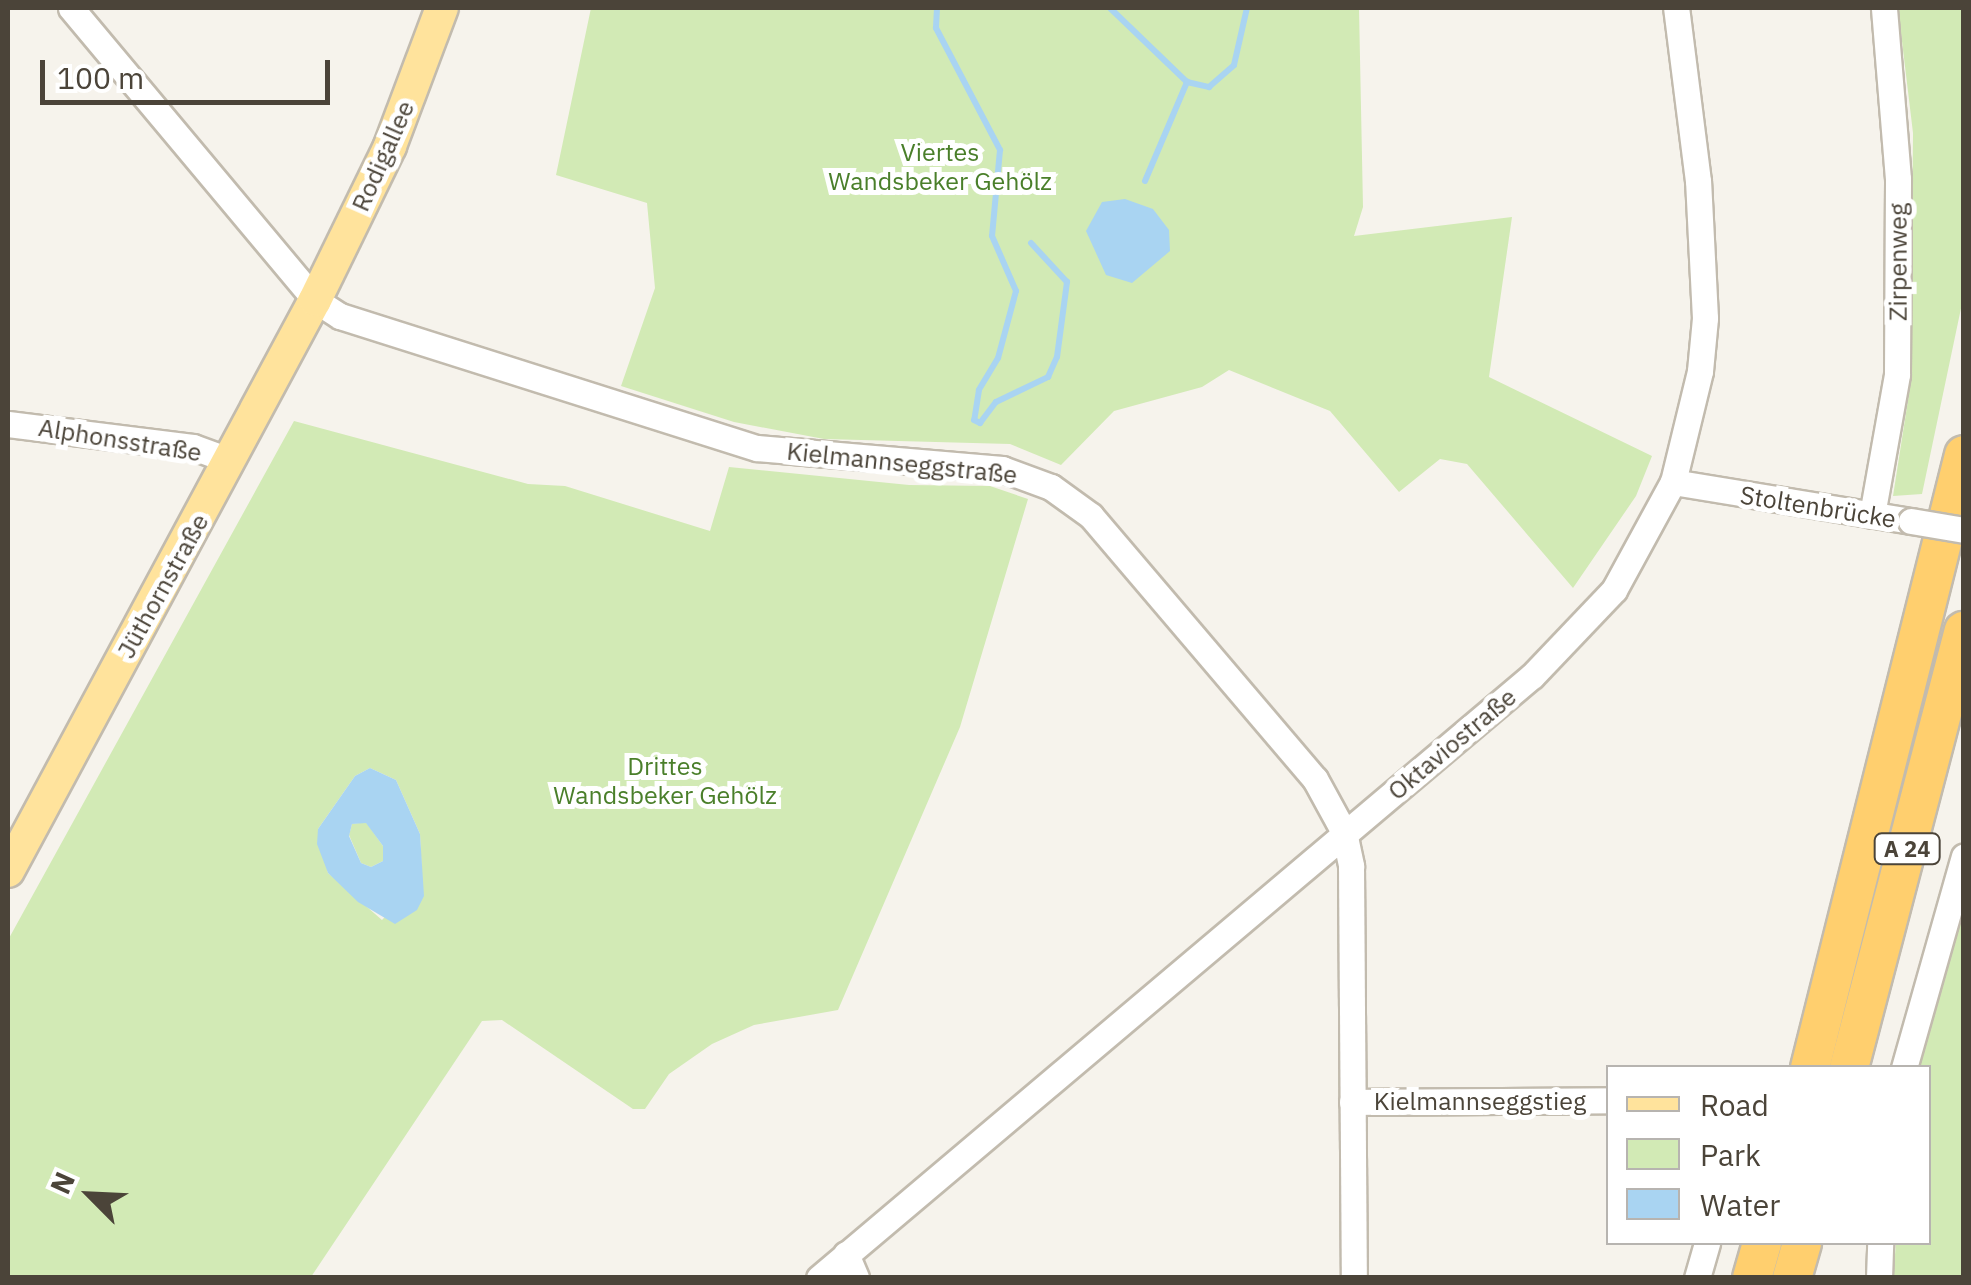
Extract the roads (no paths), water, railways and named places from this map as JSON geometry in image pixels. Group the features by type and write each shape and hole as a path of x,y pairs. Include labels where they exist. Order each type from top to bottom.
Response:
{"highway":[{"name":"A 24","path":"1811,1065 1964,455"},
{"name":"A 24","path":"1850,1065 1964,631"},
{"path":"1752,1278 1761,1245"},
{"path":"1792,1278 1801,1245"}],"main road":[{"name":"Rodigallee","path":"315,300 390,146 442,8"},
{"name":"Jüthornstraße","path":"8,871 315,300"}],"street":[{"name":"Kielmannseggstraße","path":"70,8 315,300 359,325 758,448 1002,469 1051,487 1090,516 1290,750 1344,832 1351,866 1354,1278"},
{"name":"Oktaviostraße","path":"818,1278 851,1266 1344,832 1532,676 1592,618 1638,553 1673,482 1696,402 1704,318 1695,152 1676,8"},
{"name":"Zirpenweg","path":"1872,515 1897,374 1898,180 1884,8"},
{"name":"Alphonsstraße","path":"8,424 193,446 231,461"},
{"name":"Stoltenbrücke","path":"1673,482 1964,530"},
{"path":"1905,1065 1964,856"},
{"name":"Kielmannseggstieg","path":"1352,1102 1606,1100"},
{"path":"1697,1278 1706,1245"},
{"path":"1880,1245 1880,1278"}],"water":[{"path":"1125,199 1153,209 1169,230 1170,251 1132,283 1106,275 1086,231 1102,202"},
{"path":"370,768 396,780 420,834 424,896 417,910 395,924 358,902 328,873 317,844 318,829 355,776","holes":["366,823 383,846 383,861 371,867 361,863 349,836 352,824"]}],"waterway":[{"path":"937,8 936,28 1000,150 992,236 1016,291 998,358 979,390 974,420 980,423 996,402 1048,377 1057,357 1067,282 1031,243"},
{"path":"1110,8 1187,82 1209,87 1234,65 1247,8"},
{"path":"1145,181 1187,82"}],"park label":[{"name":"Viertes Wandsbeker Gehölz","path":"940,168"},
{"name":"Drittes Wandsbeker Gehölz","path":"665,782"}]}
